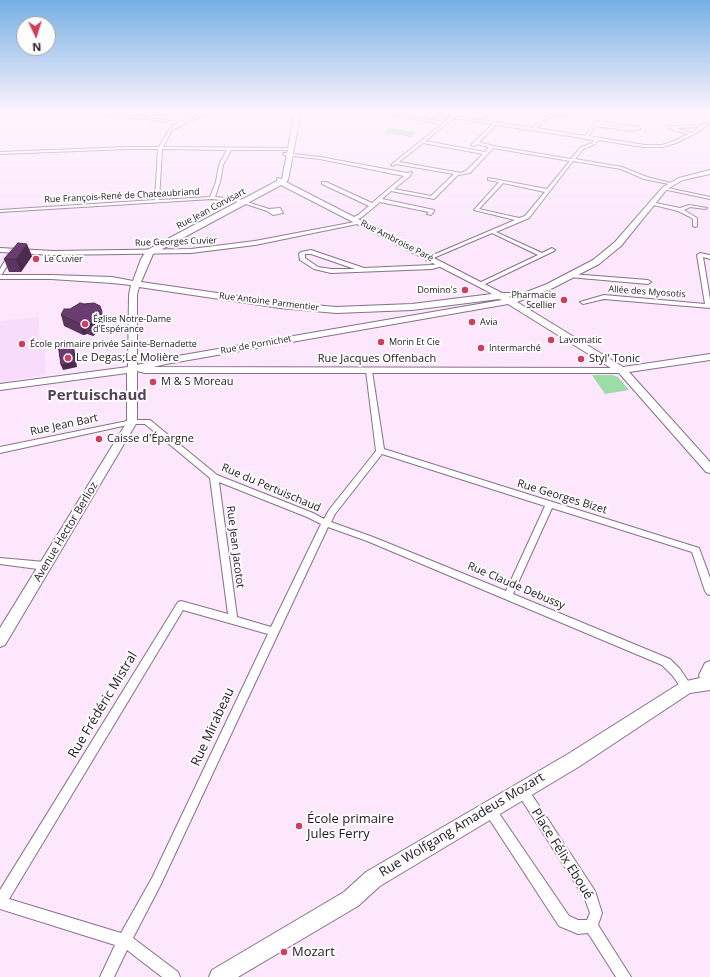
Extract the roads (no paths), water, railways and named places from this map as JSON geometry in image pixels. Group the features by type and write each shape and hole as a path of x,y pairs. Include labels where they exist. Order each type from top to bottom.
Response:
{"street":[{"path":"157,201 160,158"},
{"path":"212,198 218,182 221,164 224,158"},
{"path":"281,182 285,180 287,158"},
{"path":"317,158 408,175"},
{"path":"386,171 403,158"},
{"path":"396,163 456,175 468,172 482,158"},
{"path":"557,158 622,168 667,186 710,198"},
{"path":"429,258 527,217 574,158"},
{"path":"357,220 417,167"},
{"path":"667,186 681,179 710,171"},
{"path":"391,190 432,198 456,175"},
{"path":"490,179 548,191"},
{"name":"Rue Jean Corvisart","path":"150,252 281,182"},
{"name":"Rue Ambroise Paré","path":"281,182 481,284 622,370 710,469"},
{"path":"502,182 476,210 520,220"},
{"path":"324,183 372,206"},
{"name":"Rue de Pornichet","path":"0,387 132,369 166,361 511,301 571,276 610,252 667,186"},
{"name":"Rue Antoine Parmentier","path":"0,278 86,278 280,305 336,310 393,309 502,296 536,287 571,273 608,250 623,230 630,226 652,199 667,186"},
{"name":"Rue François-René de Chateaubriand","path":"0,211 212,198 244,202 269,210"},
{"path":"379,200 432,211 429,214"},
{"path":"652,202 680,210 695,218 695,226"},
{"path":"680,210 689,206 705,208"},
{"name":"Rue Georges Cuvier","path":"0,250 54,253 150,252 220,249 357,220"},
{"path":"493,232 542,255"},
{"path":"481,284 552,250"},
{"path":"0,273 14,251"},
{"path":"132,422 133,296 135,284 150,252"},
{"path":"364,270 311,252 303,252 302,254 302,259 316,268 323,270 364,270 432,267 443,265"},
{"path":"709,306 700,255 710,256"},
{"path":"571,276 648,282"},
{"name":"Allée des Myosotis","path":"583,302 604,297 709,306"},
{"name":"Rue Jacques Offenbach","path":"132,369 369,371 622,370 709,358"},
{"path":"369,371 380,450"},
{"name":"Rue Jean Bart","path":"0,450 132,422"},
{"name":"Rue du Pertuischaud","path":"132,422 147,422 214,477 310,515 325,524"},
{"name":"Avenue Hector Berlioz","path":"0,641 132,422"},
{"name":"Rue Georges Bizet","path":"380,450 696,550 710,591"},
{"name":"Rue Mirabeau","path":"107,977 124,941 156,882 272,631 325,524 380,450"},
{"name":"Rue Jean Jacotot","path":"214,477 233,620"},
{"path":"508,596 550,504"},
{"name":"Rue Claude Debussy","path":"325,524 370,539 666,662 676,672 687,687"},
{"path":"0,561 45,566"},
{"name":"Rue Frédéric Mistral","path":"0,902 181,605 272,631"},
{"path":"710,668 707,675 710,682"},
{"name":"Rue Wolfgang Amadeus Mozart","path":"219,977 351,899 372,879 574,760 687,687 710,682"},
{"name":"Place Félix Eboué","path":"522,790 590,896 596,913 591,926"},
{"path":"490,810 564,921 578,927 591,926 624,977"},
{"path":"0,902 124,941 133,946 172,977"}],"place":[{"name":"Le Cuvier","path":"36,259"},
{"name":"Domino's","path":"465,290"},
{"name":"Pharmacie Scellier","path":"564,300"},
{"name":"Avia","path":"472,322"},
{"name":"Église Notre-Dame d'Espérance","path":"85,324"},
{"name":"Lavomatic","path":"551,340"},
{"name":"Morin Et Cie","path":"381,342"},
{"name":"École primaire privée Sainte-Bernadette","path":"22,344"},
{"name":"Intermarché","path":"481,348"},
{"name":"Le Degas;Le Molière","path":"68,358"},
{"name":"Styl' Tonic","path":"581,359"},
{"name":"M & S Moreau","path":"153,382"},
{"name":"Caisse d'Épargne","path":"99,439"},
{"name":"École primaire Jules Ferry","path":"299,826"},
{"name":"Mozart","path":"284,952"}],"district":[{"name":"Pertuischaud","path":"97,396"}]}
